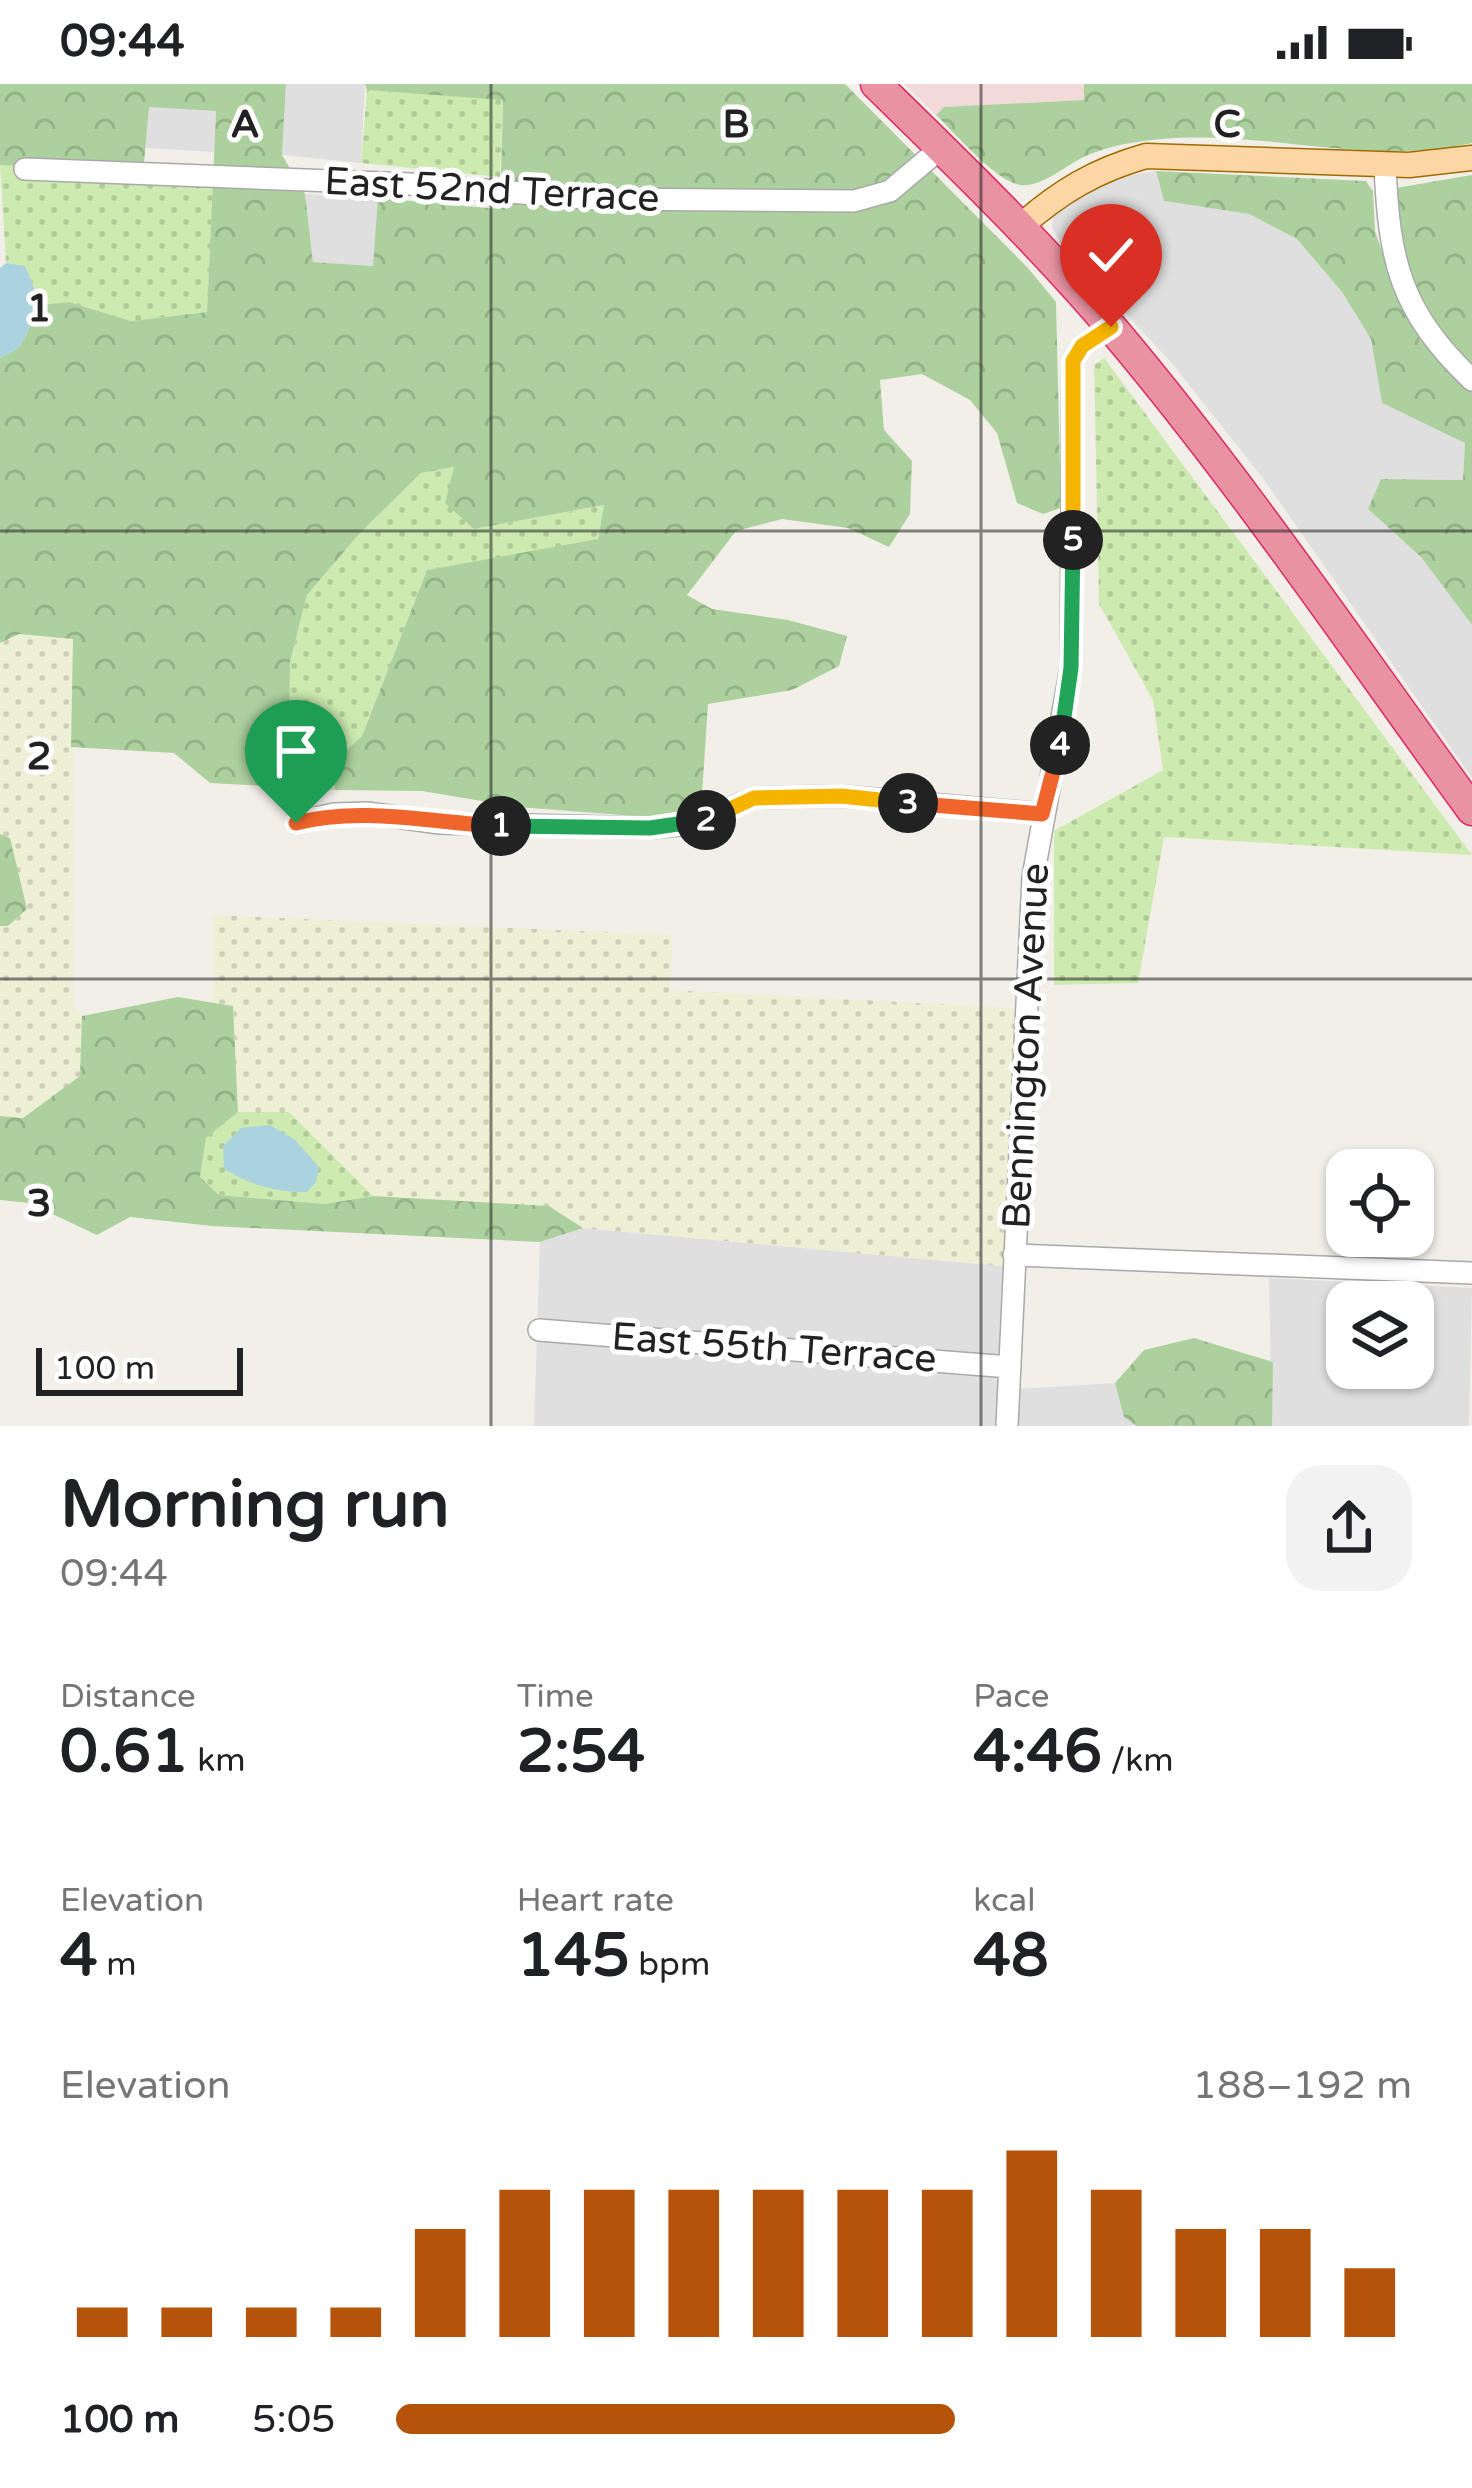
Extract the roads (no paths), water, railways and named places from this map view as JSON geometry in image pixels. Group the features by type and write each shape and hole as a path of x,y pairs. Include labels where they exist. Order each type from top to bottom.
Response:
{"highway":[{"path":"876,84 1021,226 1111,327 1192,427 1472,810"}],"main road":[{"path":"1021,226 1076,182 1146,156 1385,165 1472,158"}],"street":[{"name":"East 52nd Terrace","path":"26,169 410,184 597,200 854,201 890,191 941,148"},
{"path":"1385,165 1388,237 1400,277 1430,336 1472,380"},
{"name":"Bennington Avenue","path":"1007,1426 1034,877 1073,647 1073,361 1082,346 1111,327"},
{"path":"296,823 334,814 368,813 440,823 650,828 697,824 754,798 841,796 1042,814"},
{"path":"1014,1255 1472,1274"},
{"name":"East 55th Terrace","path":"539,1330 1010,1367"}],"water":[{"path":"6,263 25,266 41,305 19,348 0,358 0,268"},
{"path":"270,1125 295,1140 319,1167 316,1182 307,1192 264,1186 224,1169 223,1146 241,1128"}]}
